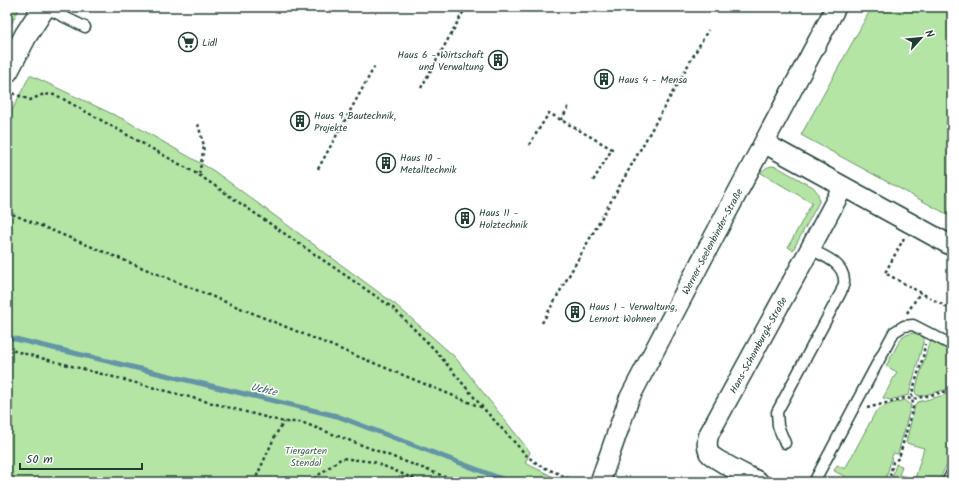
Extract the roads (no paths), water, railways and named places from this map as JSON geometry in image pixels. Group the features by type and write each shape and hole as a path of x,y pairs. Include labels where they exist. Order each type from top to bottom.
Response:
{"street":[{"path":"9,63 44,7"},
{"name":"Werner-Seelenbinder-Straße","path":"600,482 629,400 836,7"},
{"path":"764,143 952,246"},
{"name":"Hans-Schomburgk-Straße","path":"759,482 709,453 706,442 843,187"}],"lane":[{"path":"44,7 85,27"},
{"path":"785,443 778,426 777,412 841,292 844,280 842,271 836,263 810,249"},
{"path":"814,482 894,332 904,326 913,325 952,345"},
{"path":"947,482 952,473"}],"waterway":[{"name":"Uchte","path":"7,337 337,416 510,482"}],"place":[{"name":"Lidl","path":"188,42"},
{"name":"Haus 6 - Wirtschaft und Verwaltung","path":"498,60"},
{"name":"Haus 4 - Mensa","path":"604,79"},
{"name":"Haus 9 Bautechnik, Projekte","path":"300,121"},
{"name":"Haus 10 - Metalltechnik","path":"386,163"},
{"name":"Haus 11 - Holztechnik","path":"465,218"},
{"name":"Haus 1 - Verwaltung, Lernort Wohnen","path":"575,312"}],"park label":[{"name":"Tiergarten Stendal","path":"306,456"}]}
